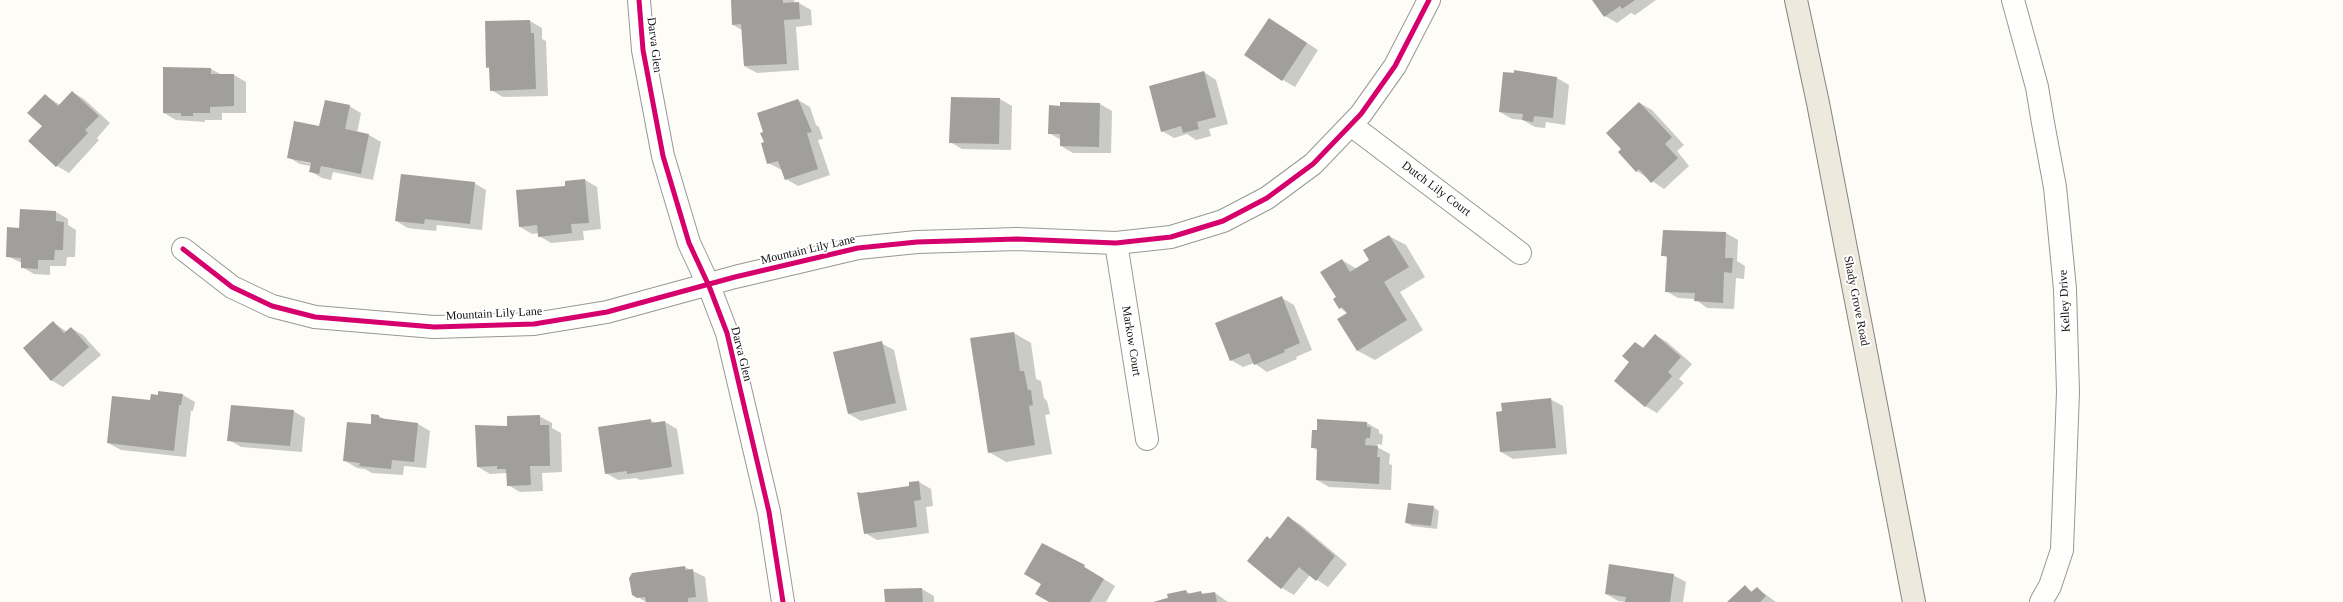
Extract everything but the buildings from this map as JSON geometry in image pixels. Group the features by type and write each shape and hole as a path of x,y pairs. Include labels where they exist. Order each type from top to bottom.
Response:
{"main road":[{"name":"Shady Grove Road","path":"1796,0 1819,111 1914,602"}],"street":[{"name":"Darva Glen","path":"639,0 643,50 663,156 689,243 709,286 727,332 769,512 783,602"},
{"name":"Mountain Lily Lane","path":"183,249 232,287 272,306 315,317 434,327 534,324 607,312 709,286 735,277 858,248 917,242 1017,239 1116,243 1171,238 1223,222 1266,198 1307,168 1351,125 1395,66 1429,0"},
{"name":"Kelley Drive","path":"2013,0 2037,86 2055,187 2065,289 2068,392 2062,550 2050,586 2041,602"},
{"name":"Dutch Lily Court","path":"1351,125 1520,253"},
{"name":"Markow Court","path":"1116,243 1147,439"}],"cycle path":[{"path":"639,0 643,50 663,156 689,243 709,286 727,333 769,512 783,602"},
{"path":"183,249 232,287 272,306 315,317 434,327 534,324 607,312 735,277 858,248 917,242 1017,239 1116,243 1171,237 1223,221 1267,198 1313,164 1361,114 1395,66 1429,0"}]}
